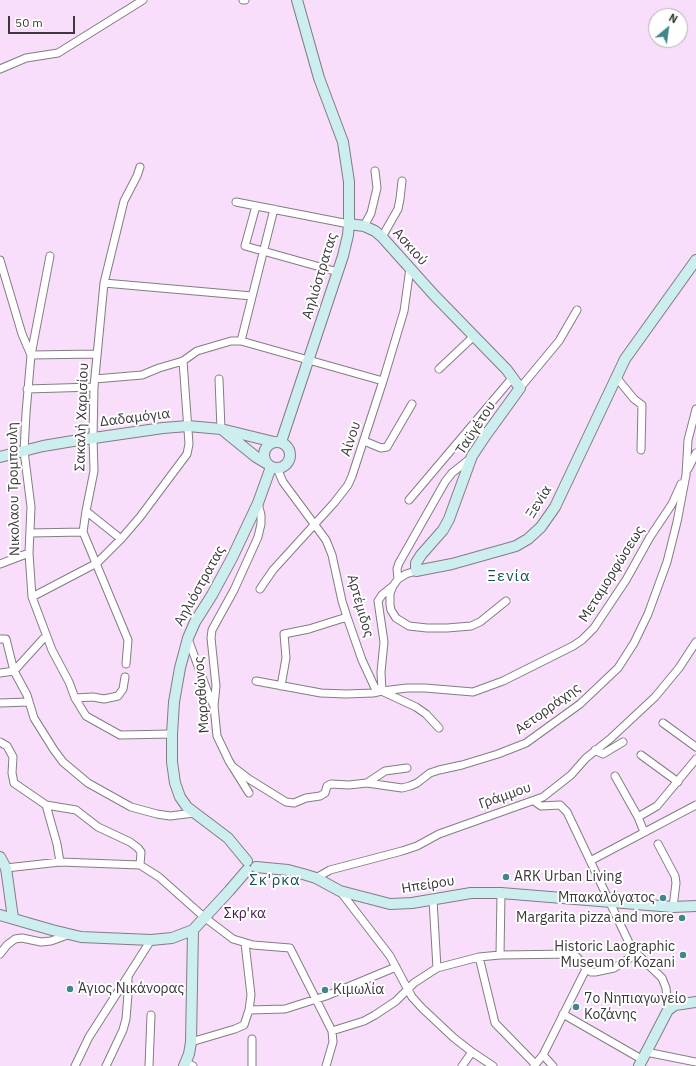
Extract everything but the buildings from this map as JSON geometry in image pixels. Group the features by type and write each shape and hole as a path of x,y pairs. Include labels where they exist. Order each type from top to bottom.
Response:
{"street":[{"path":"0,69 26,58 58,53 143,0"},
{"name":"Αηλιόστρατας","path":"278,442 338,272 349,224 349,182 343,142 319,78 297,0"},
{"name":"Σακαλή Χαρισίου","path":"83,532 94,471 94,387 104,283 124,201 140,167"},
{"path":"364,226 371,213 377,188 376,171"},
{"path":"382,237 398,209 402,181"},
{"name":"Ασκιού","path":"236,202 364,226 375,231 513,377 520,388"},
{"path":"256,206 245,246 338,272"},
{"path":"240,341 274,209"},
{"name":"Νικολαου Τρομπουλη","path":"50,256 31,355 24,451 31,507 29,553 32,597 52,650 69,682 75,698 86,716 120,735 172,734"},
{"path":"0,260 22,334 31,355 97,354"},
{"name":"Ξενία","path":"506,601 480,622 471,626 416,628 409,626 400,620 391,610 390,597 393,586 398,579 406,574 416,570 452,564 516,546 528,539 541,527 555,507 625,359 696,260"},
{"name":"Αίνου","path":"260,589 273,570 334,503 348,484 364,441 404,311 410,268"},
{"path":"104,283 252,296"},
{"name":"Ταϋγέτου","path":"416,570 416,563 418,559 443,530 449,519 472,456 520,388 559,341 577,310"},
{"path":"439,368 474,336"},
{"path":"95,379 142,375 183,361 197,351 231,341 240,341 383,381"},
{"path":"32,597 97,563 140,517 187,454 190,444 183,361"},
{"path":"409,500 513,377"},
{"path":"616,377 634,399 642,405 641,450"},
{"path":"219,378 221,428"},
{"path":"28,389 94,387"},
{"path":"364,441 381,448 387,447 412,404"},
{"path":"686,475 688,440 696,409"},
{"path":"474,423 486,435"},
{"name":"Δαδαμόγια","path":"0,457 93,438 188,426 221,428 278,442"},
{"name":"Αρτέμιδος","path":"221,428 256,457 272,466 326,540 332,555 347,617 362,660 375,688 421,711 434,721 439,728"},
{"name":"Αηλιόστρατας","path":"278,442 288,448 290,457 286,465 272,466 263,455 264,450 266,446 278,442"},
{"name":"Μεταμορφώσεως","path":"256,681 321,692 346,694 373,694 382,691 407,688 473,692 503,681 560,653 582,640 600,621 626,580 650,537 672,504 696,453"},
{"path":"398,579 397,569 399,563 445,482 452,473 472,456"},
{"name":"Αηλιόστρατας","path":"250,866 228,838 194,813 187,807 180,797 172,762 172,734 174,702 180,668 188,638 195,622 226,570 258,503 272,466"},
{"name":"Αετορράχης","path":"232,766 272,794 286,802 294,803 306,798 320,796 325,793 327,786 331,784 349,785 367,783 402,788 410,786 417,783 430,773 511,750 526,743 575,708 618,668 640,632 667,562 686,475"},
{"name":"Μαραθώνος","path":"249,793 232,766 217,736 214,706 216,686 211,638 212,630 234,590 258,536 261,524 261,515 258,503"},
{"path":"86,511 121,539"},
{"path":"30,533 83,532 128,640 126,664"},
{"path":"0,564 29,553"},
{"path":"382,691 381,672 384,642 378,601 382,595 393,586"},
{"path":"281,686 286,658 284,634 309,629 347,617"},
{"path":"188,638 214,706"},
{"path":"0,639 6,639 14,671 27,695 34,718 63,762 88,783 131,807 170,816 194,813"},
{"path":"0,673 14,671 43,639"},
{"name":"Γράμμου","path":"316,878 330,870 417,846 439,834 543,797 571,775 595,750 626,724 659,693 679,668 696,642"},
{"path":"75,698 92,697 104,699 118,696 123,689 125,677"},
{"path":"0,703 29,702"},
{"path":"663,723 696,747"},
{"path":"0,742 7,746 13,757 12,773 14,783 46,805 76,810 98,827 130,842 141,852 140,865"},
{"path":"595,750 603,754 623,742"},
{"path":"641,755 678,782"},
{"path":"638,817 657,806 696,759"},
{"path":"367,783 385,771 407,768"},
{"path":"615,776 638,817 644,832"},
{"path":"534,801 541,806 560,805 564,808 632,949 662,978 666,988 668,1010"},
{"path":"46,805 57,844 60,862"},
{"path":"590,861 696,805"},
{"path":"658,844 675,876 676,883 673,907"},
{"path":"0,856 13,918"},
{"path":"3,868 60,862 140,865 159,876 204,917 225,933 245,943 290,948 332,1031 333,1042 326,1066"},
{"path":"0,915 81,937 151,940 172,938 193,930 250,866"},
{"name":"Ηπείρου","path":"250,866 288,870 316,878 340,891 390,904 412,903 471,893 501,893 673,907 696,906"},
{"path":"340,891 383,946 407,988 417,1002 435,1021 472,1052 493,1066"},
{"path":"500,955 501,893"},
{"path":"433,900 437,968"},
{"path":"187,1065 191,1042 193,930"},
{"path":"0,954 7,945 15,939 22,938 30,941 41,942 51,941 70,934"},
{"path":"75,1066 90,1037 151,940"},
{"path":"191,1042 235,1030 244,1025 249,1010 251,995 245,943"},
{"path":"332,1031 364,1021 375,1015 396,1001 407,988 419,978 437,968 479,958 500,955 573,954 586,969 591,972 595,972 614,968 636,954"},
{"path":"479,958 495,1024 535,1065 543,1055 586,969"},
{"path":"249,1010 285,1008 317,999 396,967"},
{"path":"106,1066 125,1024 128,1008 128,976"},
{"path":"643,1059 668,1010 675,1005 696,1002"},
{"path":"563,1014 643,1059 696,1062"},
{"path":"149,1066 151,1015"},
{"path":"252,1039 252,1066"},
{"path":"462,1066 472,1052"},
{"path":"543,1055 553,1066"}],"green space":[{"name":"Σκρ'κα","path":"0,0 696,0 696,1066 0,1066"}],"place":[{"name":"ARK Urban Living","path":"506,877"},
{"name":"Μπακαλόγατος","path":"663,898"},
{"name":"Margarita pizza and more","path":"682,918"},
{"name":"Historic Laographic Museum of Kozani","path":"683,955"},
{"name":"Άγιος Νικάνορας","path":"70,989"},
{"name":"Κιμωλία","path":"325,990"},
{"name":"7ο Νηπιαγωγείο Κοζάνης","path":"576,1007"}],"district":[{"name":"Ξενία","path":"509,577"},
{"name":"Σκ'ρκα","path":"275,881"}]}
